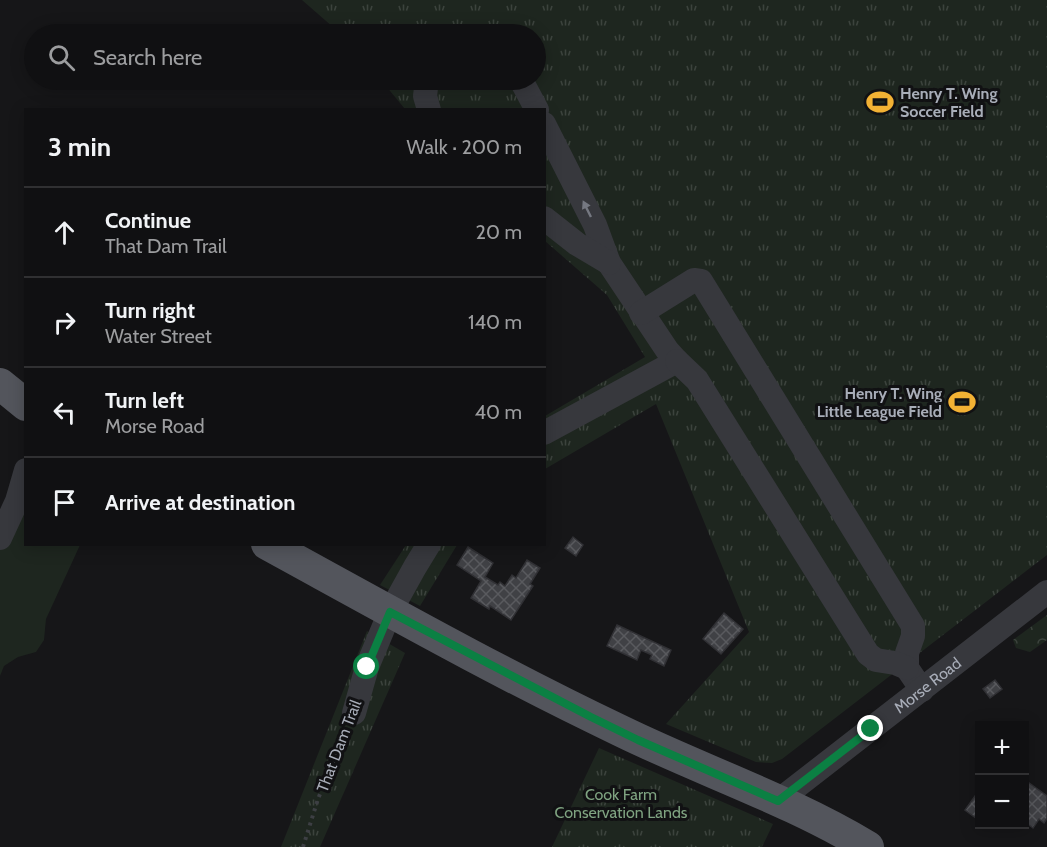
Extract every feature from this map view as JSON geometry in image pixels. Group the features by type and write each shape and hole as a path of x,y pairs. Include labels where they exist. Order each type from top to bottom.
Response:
{"main road":[{"path":"0,384 24,403"},
{"path":"271,546 390,612 591,717 812,816 868,847"}],"street":[{"path":"426,90 428,108"},
{"path":"526,90 536,108"},
{"path":"546,128 595,225 609,263 667,350 697,380 868,654 876,660 908,668"},
{"path":"546,220 577,244 609,263"},
{"path":"642,313 694,280 701,281 913,626 913,636 907,653 908,668 922,690"},
{"path":"546,432 677,361"},
{"path":"0,538 17,501 24,477"},
{"name":"That Dam Trail","path":"354,713 367,667 390,612 428,546"},
{"name":"Morse Road","path":"778,801 1047,592"}],"path":[{"name":"That Dam Trail","path":"303,847 318,799 354,713"}],"green space":[{"path":"302,0 1047,0 1047,555 782,759 772,763 756,762 666,724 749,632 656,404 546,468 546,415 645,357 607,295 546,242 546,108 404,108 389,90 546,90 546,24 330,24"},
{"path":"24,493 24,546 80,546 46,619 44,640 36,652 18,657 4,666 0,676 0,545"},
{"path":"405,546 456,546 420,606 380,585"},
{"path":"1047,615 1047,640 1030,652 1016,648 1013,640"},
{"path":"367,631 405,653 320,847 281,847"},
{"name":"Cook Farm Conservation Lands","path":"599,748 773,824 762,847 552,847"}],"building":[{"path":"573,537 583,545 576,556 565,548"},
{"path":"468,547 493,563 485,577 498,585 500,582 505,586 512,575 516,578 527,560 540,568 530,584 533,586 511,620 490,606 489,609 471,598 481,581 457,565"},
{"path":"724,613 743,629 721,654 703,639"},
{"path":"617,625 671,650 664,666 650,659 652,655 641,650 637,660 607,646"},
{"path":"995,680 1002,689 990,698 983,689"},
{"path":"1029,783 1047,796 1047,818 1044,823 1039,819 1033,828 1029,825"},
{"path":"975,796 975,817 965,810"}],"place":[{"name":"Henry T. Wing Soccer Field","path":"880,102"},
{"name":"Henry T. Wing Little League Field","path":"962,402"}],"route":[{"path":"367,667 390,612 638,740 778,801 871,729"}]}
